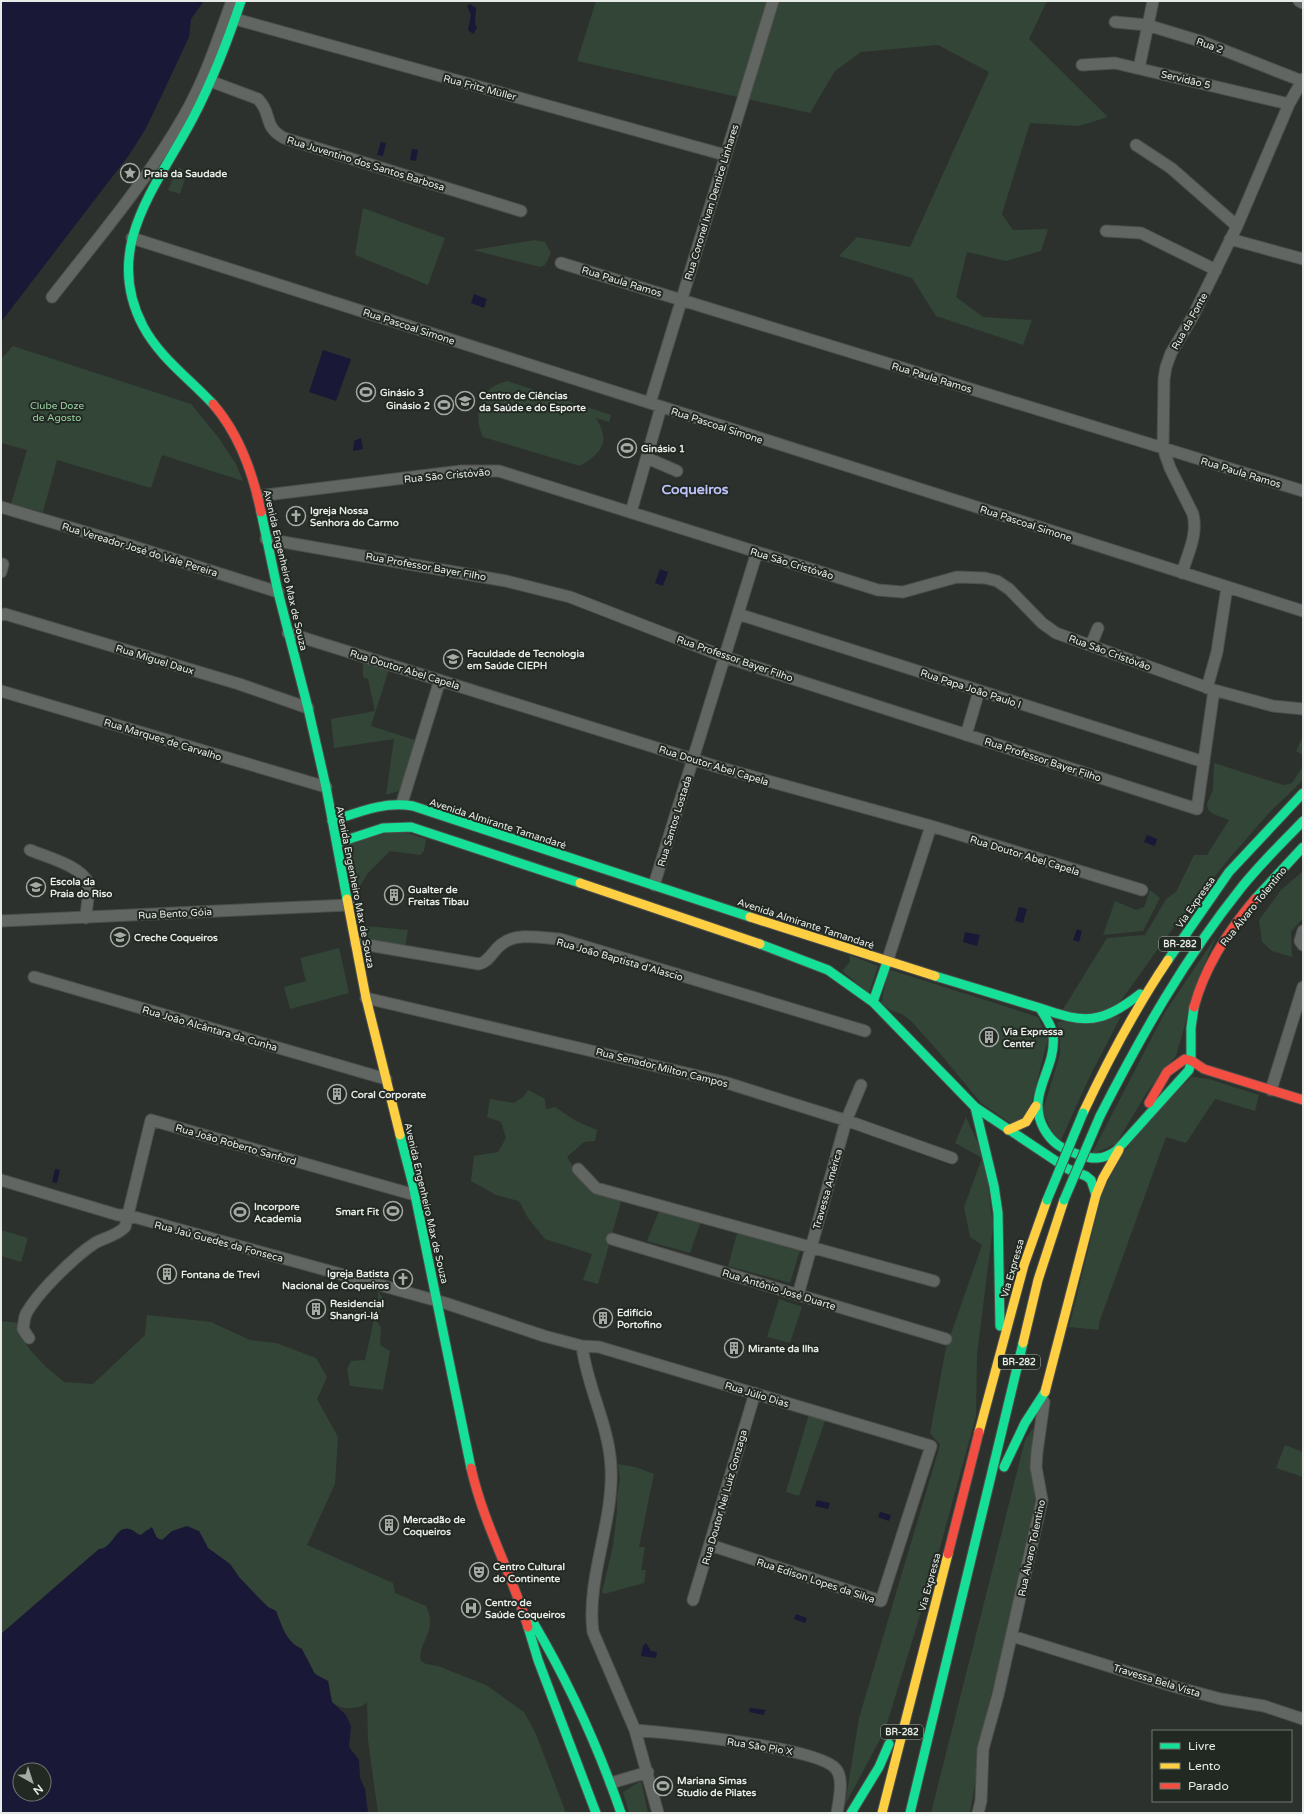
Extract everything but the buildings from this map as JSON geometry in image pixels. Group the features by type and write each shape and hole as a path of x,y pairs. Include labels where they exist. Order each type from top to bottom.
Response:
{"main road":[{"name":"Avenida Engenheiro Max de Souza","path":"241,1 235,20 210,81 192,119 144,208 132,238 127,263 128,280 134,305 153,343 167,361 219,411 230,428 250,468 258,496 278,592 308,708 326,787 366,998 415,1195 466,1446 478,1493 489,1529 520,1602 538,1660 596,1813"},
{"name":"Via Expressa","path":"882,1813 922,1650 1001,1346 1028,1253 1047,1200 1083,1113 1111,1054 1151,985 1229,872 1303,793"},
{"path":"400,820 402,803"},
{"name":"Avenida Almirante Tamandaré","path":"332,821 378,806 402,803 834,945 1074,1019 1090,1020 1107,1017 1122,1009 1151,985"},
{"path":"337,843 400,820"},
{"path":"400,820 414,828 738,935 828,970 873,1002 975,1107 1068,1169 1086,1176 1091,1180 1096,1196"},
{"name":"BR-282","path":"910,1813 1038,1280 1064,1200 1100,1116 1149,1023 1208,933 1239,889 1303,821"},
{"name":"Rua Álvaro Tolentino","path":"1192,1061 1189,1043 1191,1023 1205,978 1220,946 1265,888 1303,847"},
{"path":"828,970 836,967 838,959 839,951 834,945"},
{"path":"873,1002 887,962"},
{"path":"1008,1130 1026,1122 1036,1106 1052,1050 1052,1030 1040,1008"},
{"path":"1136,1127 1159,1083 1168,1072 1185,1059 1192,1061 1200,1068 1303,1100"},
{"path":"1036,1106 1044,1130 1048,1137 1058,1146 1091,1159 1105,1157 1121,1148 1136,1127 1165,1093 1188,1071 1192,1061"},
{"path":"1188,1071 1200,1068"},
{"path":"975,1107 994,1186 998,1213 1001,1346"},
{"name":"Rua Álvaro Tolentino","path":"1045,1392 1096,1196 1103,1178 1121,1148"},
{"path":"980,1526 1012,1447 1045,1392"},
{"name":"Avenida Engenheiro Max de Souza","path":"520,1602 552,1656 584,1720 611,1783 621,1813"},
{"path":"851,1813 879,1767 922,1650"}],"street":[{"path":"52,297 82,258 92,258 101,233 140,184 185,115 211,57 232,1"},
{"name":"Rua Coronel Ivan Dentice Linhares","path":"650,403 772,1"},
{"path":"1139,68 1153,1"},
{"path":"1299,1 1303,3"},
{"name":"Rua Fritz Müller","path":"235,20 725,155"},
{"name":"Rua 2","path":"1115,22 1147,25 1203,42 1302,80"},
{"name":"Servidão 5","path":"1082,65 1108,63 1139,68 1290,104"},
{"name":"Rua da Fonte","path":"1182,573 1195,532 1195,522 1193,514 1170,468 1163,448 1164,379 1166,368 1171,353 1193,316 1237,226 1290,104 1302,80"},
{"name":"Rua Juventino dos Santos Barbosa","path":"210,81 258,99 264,105 269,125 274,133 284,138 521,211"},
{"path":"1136,145 1171,168 1237,226"},
{"path":"1106,231 1141,233 1216,270"},
{"name":"Rua Pascoal Simone","path":"132,238 1303,611"},
{"path":"1230,239 1303,259"},
{"name":"Rua Paula Ramos","path":"561,262 1303,491"},
{"path":"631,512 661,407"},
{"path":"646,458 677,471"},
{"name":"Rua São Cristóvão","path":"258,496 485,470 514,475 757,552 890,592 903,592 957,577 985,578 997,581 1009,589 1042,623 1056,633 1211,689 1273,706 1303,709"},
{"name":"Rua Vereador José do Vale Pereira","path":"1,507 129,545 278,592"},
{"name":"Rua Professor Bayer Filho","path":"266,539 537,587 590,604 724,657 1197,809 1204,762"},
{"name":"Rua Santos Lostada","path":"654,885 757,552"},
{"path":"1204,762 1211,689 1227,587"},
{"name":"Rua Miguel Daux","path":"1,615 5,614 239,684 308,708"},
{"name":"Rua Papa João Paulo I","path":"738,614 1204,762"},
{"path":"1091,645 1098,628"},
{"name":"Rua Doutor Abel Capela","path":"288,633 693,759 931,826 1142,890"},
{"path":"402,803 440,680"},
{"name":"Rua Marques de Carvalho","path":"1,691 326,787"},
{"path":"966,735 979,691"},
{"path":"887,962 931,826"},
{"path":"30,850 75,868 84,875 88,885 86,918"},
{"name":"Rua Bento Góia","path":"1,921 349,905"},
{"path":"1303,931 1300,941 1303,945"},
{"name":"Rua João Baptista d'Alascio","path":"356,943 479,964 486,961 498,946 510,939 560,939 865,1031"},
{"name":"Rua João Alcântara da Cunha","path":"34,977 386,1079"},
{"path":"1271,1090 1303,987"},
{"name":"Rua Senador Milton Campos","path":"366,998 724,1082 846,1121 952,1158"},
{"name":"Travessa América","path":"798,1295 846,1121 860,1085"},
{"name":"Rua João Roberto Sanford","path":"127,1215 151,1120 415,1195"},
{"path":"578,1169 596,1188 934,1281"},
{"name":"Rua Jaú Guedes da Fonseca","path":"1,1180 118,1215 127,1215 437,1301 544,1336 582,1346"},
{"path":"29,1338 23,1329 25,1316 32,1305 67,1267 84,1252 94,1244 122,1230 127,1215"},
{"name":"Rua Antônio José Duarte","path":"612,1239 946,1339"},
{"path":"582,1346 584,1362 607,1441 611,1466 607,1518 591,1615 593,1632 635,1730 648,1772 658,1813"},
{"name":"Rua Júlio Dias","path":"582,1346 599,1347 931,1446"},
{"name":"Rua Álvaro Tolentino","path":"978,1813 981,1801 984,1749 1012,1636 1042,1500 1036,1460 1045,1392"},
{"name":"Rua Doutor Nei Luiz Gonzaga","path":"693,1600 755,1393"},
{"name":"Rua Edison Lopes da Silva","path":"710,1545 881,1601 931,1446"},
{"name":"Travessa Bela Vista","path":"1012,1636 1176,1687 1221,1699 1264,1706 1303,1719"},
{"name":"Rua São Pio X","path":"635,1730 764,1746 801,1753 829,1763 836,1768 840,1777 837,1813"},
{"path":"611,1783 648,1772"}],"green space":[{"path":"596,1 1047,1 1029,39 1108,117 1079,126 1030,123 1002,214 1013,230 1048,229 1041,251 1006,261 967,252 956,297 983,317 1032,320 1023,345 936,316 912,278 839,256 857,237 910,247 989,72 938,45 861,52 835,71 810,113 577,61"},
{"path":"178,167 187,172 180,194 168,190"},
{"path":"363,208 445,238 428,285 355,255"},
{"path":"535,240 545,242 551,253 545,265 540,267 473,250"},
{"name":"Clube Doze de Agosto","path":"13,346 191,404 218,437 236,464 243,481 162,455 151,488 57,460 43,512 11,504 27,450 1,443 1,359"},
{"path":"507,381 611,415 609,422 596,418 603,434 602,446 599,451 580,466 483,437 480,431 478,418 482,400 492,388"},
{"path":"363,659 389,669 371,726 415,740 402,790 386,795 394,739 334,748 331,719 375,711 368,679 363,677"},
{"path":"1303,736 1303,755 1296,751"},
{"path":"1214,763 1283,785 1292,783 1303,766 1303,780 1268,814 1228,860 1176,924 1117,1006 1100,1015 1062,1011 1107,938 1145,935 1166,899 1176,892 1194,855 1207,855 1229,820 1213,814 1208,810 1207,804 1213,790"},
{"path":"398,830 426,839 424,851 420,855 390,851 368,873 357,891 346,844"},
{"path":"1303,871 1303,918 1291,932 1292,957 1272,951 1262,942 1259,920 1281,890"},
{"path":"1150,890 1160,898 1143,931 1103,935 1115,901 1136,910 1144,907"},
{"path":"366,926 408,930 405,948 368,939"},
{"path":"1217,935 1198,979 1176,1056 1147,1092 1116,1144 1091,1155 1165,1012"},
{"path":"339,948 349,993 290,1009 284,987 306,981 300,958"},
{"path":"849,955 878,966 869,993 842,971 850,962"},
{"path":"891,970 1038,1017 1048,1038 1029,1113 1012,1124 981,1103 911,1021 902,1014 890,1010 881,1003 888,973"},
{"path":"1121,1016 1089,1078 1061,1140 1053,1136 1043,1110 1060,1054 1060,1032 1057,1022"},
{"path":"1192,1077 1209,1079 1259,1095 1255,1111 1215,1099 1186,1143 1166,1137 1099,1323 1099,1330 1069,1327 1103,1190 1123,1154 1152,1113"},
{"path":"528,1090 545,1099 546,1109 555,1107 576,1121 597,1130 595,1141 584,1142 567,1157 579,1176 590,1183 624,1191 598,1284 583,1280 592,1254 545,1239 528,1218 519,1201 496,1195 471,1181 474,1156 498,1152 506,1138 501,1122 487,1117 490,1099 514,1103 523,1097"},
{"path":"966,1117 985,1158 993,1226 977,1355 976,1416 933,1573 885,1730 845,1805 859,1718 940,1445 930,1433 946,1348 982,1245 970,1237 964,1207 982,1158 955,1143"},
{"path":"659,1211 702,1218 690,1253 647,1241"},
{"path":"1,1230 28,1238 21,1262 1,1256"},
{"path":"738,1230 801,1247 790,1283 728,1266"},
{"path":"378,1292 384,1299 377,1322 381,1327 380,1345 390,1351 383,1390 350,1386 347,1369 351,1361 365,1360 378,1302"},
{"path":"779,1299 802,1307 790,1343 767,1337"},
{"path":"147,1315 211,1322 250,1340 276,1343 316,1358 327,1377 317,1399 338,1437 335,1484 307,1545 393,1583 395,1593 426,1606 430,1623 420,1655 421,1661 486,1685 524,1712 536,1734 566,1813 378,1813 368,1740 367,1702 364,1705 354,1708 337,1706 333,1703 330,1698 328,1681 318,1676 314,1672 302,1649 288,1638 276,1611 268,1607 256,1595 239,1577 230,1564 208,1548 199,1531 166,1537 162,1540 147,1529 141,1535 129,1529 120,1531 108,1545 99,1549 1,1634 1,1321 19,1323 19,1334 31,1351 45,1366 64,1382 93,1384 145,1335"},
{"path":"809,1414 826,1418 799,1496 786,1492"},
{"path":"1033,1428 1032,1456 1037,1491 1002,1655 988,1707 970,1813 931,1813 1025,1440"},
{"path":"1285,1445 1303,1452 1303,1477 1276,1468"},
{"path":"618,1464 635,1467 654,1474 639,1547 645,1547 641,1570 646,1570 644,1583 604,1594 602,1592 613,1546 617,1511 617,1496 620,1480"},
{"path":"641,1781 648,1813 629,1813 623,1792"}],"shaded area":[{"path":"1,1 204,1 191,19 189,37 145,130 129,155 1,322"},
{"path":"470,4 476,8 475,23 477,28 473,34 468,30 471,15 467,6"},
{"path":"381,142 386,143 383,156 377,155"},
{"path":"412,149 418,150 416,161 410,160"},
{"path":"474,294 487,299 484,308 471,303"},
{"path":"323,350 351,359 336,401 309,392"},
{"path":"361,438 363,449 353,451 354,441"},
{"path":"660,569 668,572 663,586 655,583"},
{"path":"1147,835 1157,839 1155,846 1144,842"},
{"path":"1019,907 1027,909 1023,923 1015,921"},
{"path":"1077,929 1082,931 1079,942 1073,940"},
{"path":"965,932 980,935 977,946 963,942"},
{"path":"55,1169 60,1170 57,1183 52,1182"},
{"path":"817,1500 830,1503 828,1509 815,1506"},
{"path":"880,1512 891,1515 889,1521 878,1517"},
{"path":"187,1526 199,1531 208,1548 230,1564 239,1577 256,1595 268,1607 276,1611 288,1638 302,1649 315,1674 328,1681 332,1702 346,1715 351,1726 349,1747 359,1760 360,1778 365,1789 368,1813 1,1813 1,1634 99,1549 108,1545 120,1531 129,1529 141,1535 152,1527 157,1538 162,1540 172,1531"},
{"path":"796,1614 807,1618 805,1623 794,1619"},
{"path":"646,1643 651,1651 657,1652 656,1658 641,1656 643,1646"},
{"path":"750,1708 765,1710 764,1715 749,1712"}],"traffic: fast":[{"path":"213,404 166,358 143,326 132,297 128,269 131,242 140,216 151,191 194,116 208,88 241,1"},
{"path":"261,512 278,592 308,708 326,787 347,899"},
{"path":"1168,960 1229,872 1303,793"},
{"path":"332,821 382,806 413,806 750,917"},
{"path":"1100,1116 1131,1056 1165,998 1201,942 1248,879 1303,821"},
{"path":"337,843 383,828 411,827 580,883"},
{"path":"1255,899 1303,847"},
{"path":"760,944 828,970 873,1002 975,1107 1068,1169 1086,1176 1091,1180 1096,1195"},
{"path":"873,1002 887,962"},
{"path":"935,976 1040,1008 1051,1028 1053,1035 1053,1048 1051,1060 1040,1093 1038,1104 1039,1116 1047,1134 1058,1145 1082,1156 1093,1158 1107,1156 1117,1150 1189,1070 1191,1062 1191,1028 1194,1007"},
{"path":"1040,1008 1070,1017 1082,1019 1093,1018 1103,1016 1114,1011 1140,994"},
{"path":"975,1107 994,1186 998,1213 1000,1326"},
{"path":"1047,1200 1083,1113"},
{"path":"1064,1200 1100,1116"},
{"path":"400,1135 413,1185 471,1468"},
{"path":"910,1813 1023,1343"},
{"path":"1004,1467 1025,1423 1045,1392"},
{"path":"533,1622 559,1668 582,1715 603,1763 621,1813"},
{"path":"528,1627 538,1660 596,1813"},
{"path":"851,1813 879,1767 889,1744"}],"traffic: slow":[{"path":"580,883 760,944"},
{"path":"347,899 366,998 400,1135"},
{"path":"750,917 935,976"},
{"path":"1083,1113 1122,1035 1168,960"},
{"path":"1008,1130 1026,1122 1036,1106"},
{"path":"1045,1392 1096,1195 1103,1178 1119,1150"},
{"path":"979,1432 1024,1265 1047,1200"},
{"path":"1023,1343 1038,1280 1064,1200"},
{"path":"882,1813 948,1554"}],"traffic: jam":[{"path":"213,404 231,428 244,455 254,483 261,512"},
{"path":"1194,1007 1204,977 1218,950 1255,899"},
{"path":"1149,1103 1167,1072 1185,1059 1192,1061 1204,1069 1303,1100"},
{"path":"948,1554 979,1432"},
{"path":"471,1468 476,1489 490,1529 514,1587 528,1627"}],"place":[{"name":"Praia da Saudade","path":"130,173"},
{"name":"Ginásio 3","path":"366,392"},
{"name":"Centro de Ciências da Saúde e do Esporte","path":"465,401"},
{"name":"Ginásio 2","path":"444,405"},
{"name":"Ginásio 1","path":"627,448"},
{"name":"Igreja Nossa Senhora do Carmo","path":"296,516"},
{"name":"Faculdade de Tecnologia em Saúde CIEPH","path":"453,659"},
{"name":"Escola da Praia do Riso","path":"36,887"},
{"name":"Gualter de Freitas Tibau","path":"394,895"},
{"name":"Creche Coqueiros","path":"120,937"},
{"name":"Via Expressa Center","path":"989,1037"},
{"name":"Coral Corporate","path":"337,1094"},
{"name":"Smart Fit","path":"393,1211"},
{"name":"Incorpore Academia","path":"240,1212"},
{"name":"Fontana de Trevi","path":"167,1274"},
{"name":"Igreja Batista Nacional de Coqueiros","path":"403,1279"},
{"name":"Residencial Shangri-lá","path":"316,1309"},
{"name":"Edifício Portofino","path":"603,1318"},
{"name":"Mirante da Ilha","path":"734,1348"},
{"name":"Mercadão de Coqueiros","path":"389,1525"},
{"name":"Centro Cultural do Continente","path":"479,1572"},
{"name":"Centro de Saúde Coqueiros","path":"471,1608"},
{"name":"Mariana Simas Studio de Pilates","path":"663,1786"}],"district":[{"name":"Coqueiros","path":"695,489"}]}
